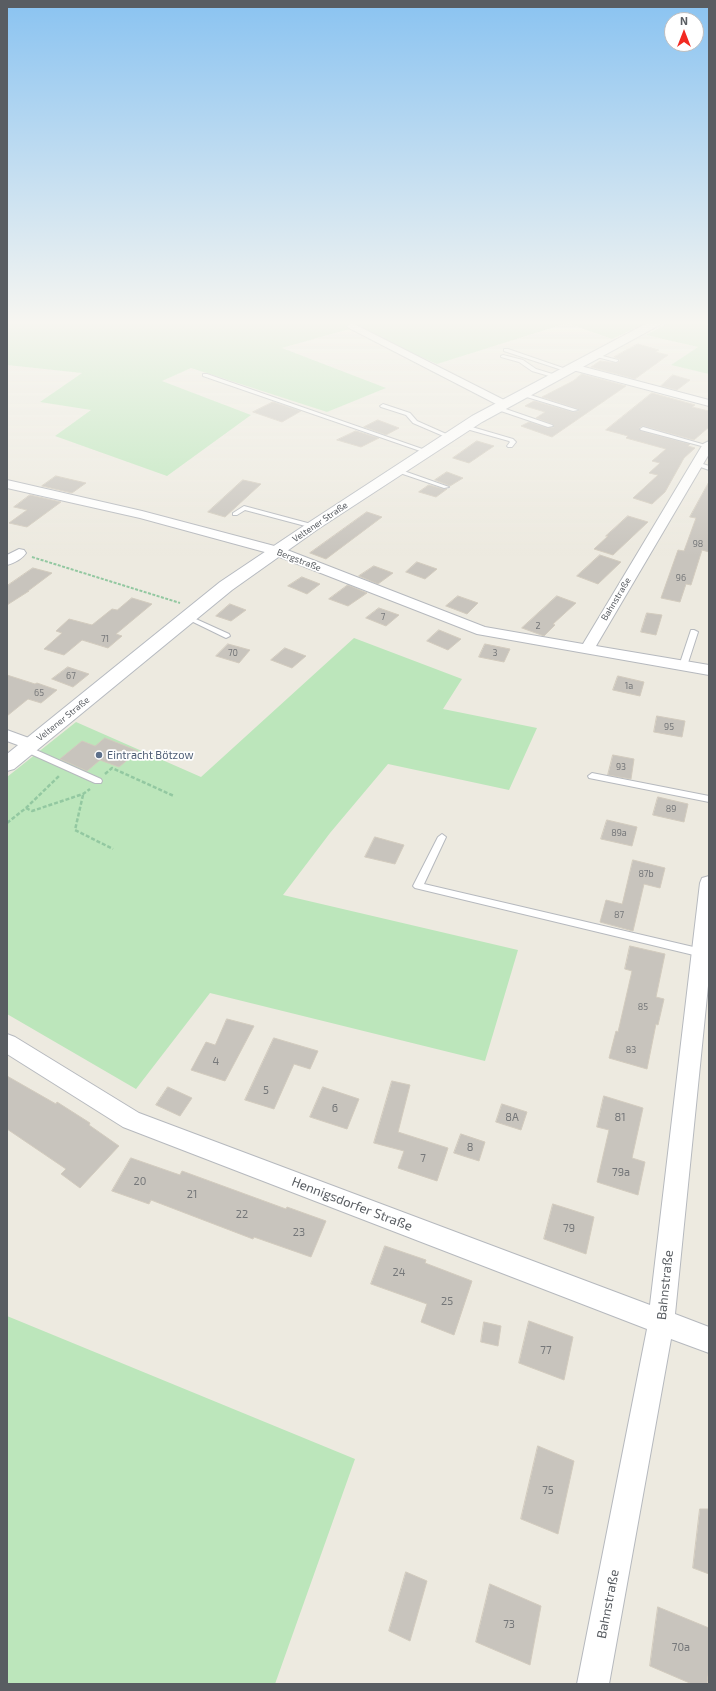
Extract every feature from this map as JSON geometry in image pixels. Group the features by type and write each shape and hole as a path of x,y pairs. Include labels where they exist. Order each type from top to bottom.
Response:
{"main road":[{"name":"Veltener Straße","path":"7,764 226,586 314,526 465,427 513,399"}],"street":[{"path":"488,399 501,406"},
{"path":"691,399 709,403"},
{"name":"Bahnstraße","path":"587,649 703,466 708,445"},
{"name":"Bergstraße","path":"7,484 127,512 277,551 482,631 587,649"},
{"path":"7,561 19,553"},
{"path":"587,649 709,670"},
{"path":"7,735 29,747"},
{"name":"Bahnstraße","path":"594,1684 661,1323 709,883"},
{"name":"Hennigsdorfer Straße","path":"7,1044 131,1120 709,1340"}],"lane":[{"path":"274,399 428,452"},
{"path":"538,399 575,410"},
{"path":"383,406 408,414 415,422 450,437"},
{"path":"501,406 550,426"},
{"path":"465,427 511,440 513,442 510,446"},
{"path":"643,429 708,445"},
{"path":"399,471 446,487"},
{"path":"235,514 244,508 314,526"},
{"path":"192,613 214,632 226,636"},
{"path":"683,666 694,632"},
{"path":"29,747 98,781"},
{"path":"592,776 709,799"},
{"path":"442,837 418,886 702,953"}],"path":[{"path":"19,553 192,613"},
{"path":"7,823 26,808 68,767"},
{"path":"83,794 75,830 113,849"}],"green space":[{"path":"44,399 209,399 251,415 167,476 55,436 91,410 40,402"},
{"path":"287,399 359,399 327,412"},
{"path":"354,638 462,679 443,709 537,728 509,790 388,764 330,833 283,895 518,950 485,1061 210,993 136,1089 7,1014 7,777 76,722 201,777"},
{"path":"7,1316 355,1459 275,1684 7,1684"}],"building":[{"path":"548,399 607,399 552,437 521,426 529,422 548,428 554,427 552,424 536,418 545,412 525,406 534,401 573,412 579,411 578,409"},
{"path":"645,399 673,399 695,405 692,407 709,411 709,427 694,440 643,426 639,428 641,431 690,444 688,446 695,448 684,458 665,492 652,504 633,498 658,475 649,473 660,463 652,461 666,449 626,438 628,436 606,430"},
{"path":"273,402 301,411 282,422 253,412"},
{"path":"378,420 399,428 386,435 364,427"},
{"path":"356,431 379,438 361,447 337,440"},
{"path":"477,441 494,446 469,463 453,458"},
{"path":"447,472 463,478 450,486 435,480"},
{"path":"56,476 86,483 72,493 42,486"},
{"path":"243,480 261,484 225,517 208,512"},
{"path":"709,482 709,552 702,550 691,585 686,584 680,602 661,598 678,550 684,551 696,518 690,517"},
{"path":"429,485 447,489 436,497 419,492"},
{"path":"30,495 61,502 27,527 9,523 27,510 14,507"},
{"path":"367,512 382,517 326,559 310,553"},
{"path":"628,516 648,522 613,555 594,549 608,536 606,536"},
{"path":"600,555 621,562 598,584 577,576"},
{"path":"417,562 437,569 425,579 406,572"},
{"path":"374,566 393,573 378,584 359,576"},
{"path":"33,568 52,573 29,591 7,605 7,586"},
{"path":"302,577 320,584 307,594 288,586"},
{"path":"348,585 367,593 348,606 329,599"},
{"path":"458,596 478,603 467,614 446,606"},
{"path":"557,596 576,603 553,624 555,625 544,636 522,628"},
{"path":"132,598 152,604 116,634 122,636 108,648 82,640 64,655 44,649 62,633 56,631 69,619 92,625 112,609 117,610"},
{"path":"230,604 246,610 231,621 216,616"},
{"path":"379,608 399,615 386,626 366,618"},
{"path":"647,613 662,615 656,635 641,632"},
{"path":"439,630 461,639 448,650 427,641"},
{"path":"228,644 250,650 239,663 216,656"},
{"path":"485,644 510,649 504,662 479,657"},
{"path":"285,648 306,656 292,668 271,660"},
{"path":"68,667 89,674 73,687 52,679"},
{"path":"7,675 57,690 41,703 28,699 7,716"},
{"path":"618,676 644,682 640,696 613,690"},
{"path":"657,716 685,721 682,737 654,732"},
{"name":"Eintracht Bötzow","path":"105,738 138,751 119,767 100,760 87,771 60,759 82,741 95,746"},
{"path":"613,755 634,759 631,779 608,775"},
{"path":"658,797 688,804 684,822 653,815"},
{"path":"607,820 637,827 632,846 601,839"},
{"path":"375,837 404,845 395,864 365,857"},
{"path":"633,860 665,868 660,888 644,884 633,931 600,922 606,900 622,904"},
{"path":"630,946 665,954 656,997 664,999 658,1025 656,1024 647,1069 609,1058 616,1031 618,1032 632,971 625,969"},
{"path":"227,1019 254,1026 225,1081 191,1070 206,1042 215,1045"},
{"path":"274,1038 318,1051 310,1069 294,1064 274,1109 245,1100"},
{"path":"7,1076 56,1104 57,1102 90,1123 89,1125 119,1146 80,1188 61,1174 66,1169 7,1129"},
{"path":"392,1081 410,1085 398,1132 448,1148 437,1181 398,1168 404,1151 374,1143"},
{"path":"168,1087 192,1098 180,1116 156,1105"},
{"path":"323,1087 359,1099 347,1129 310,1117"},
{"path":"604,1096 643,1108 632,1158 645,1162 638,1195 597,1182 609,1130 597,1127"},
{"path":"502,1104 527,1112 521,1130 496,1122"},
{"path":"461,1134 485,1142 479,1161 454,1153"},
{"path":"131,1158 180,1175 182,1171 286,1209 287,1207 326,1221 311,1257 254,1237 253,1239 151,1200 149,1204 112,1191"},
{"path":"553,1204 594,1217 586,1254 544,1239"},
{"path":"385,1246 426,1260 425,1263 472,1281 454,1335 421,1322 427,1304 371,1284"},
{"path":"529,1321 573,1337 564,1380 519,1363"},
{"path":"484,1322 501,1326 498,1346 481,1342"},
{"path":"538,1446 574,1461 558,1534 521,1519"},
{"path":"700,1509 709,1509 709,1574 693,1568"},
{"path":"406,1572 427,1581 410,1641 389,1631"},
{"path":"490,1584 541,1606 530,1665 476,1642"},
{"path":"658,1607 709,1628 709,1667 707,1684 692,1684 650,1666"}],"place":[{"name":"Eintracht Bötzow","path":"99,755"}]}
